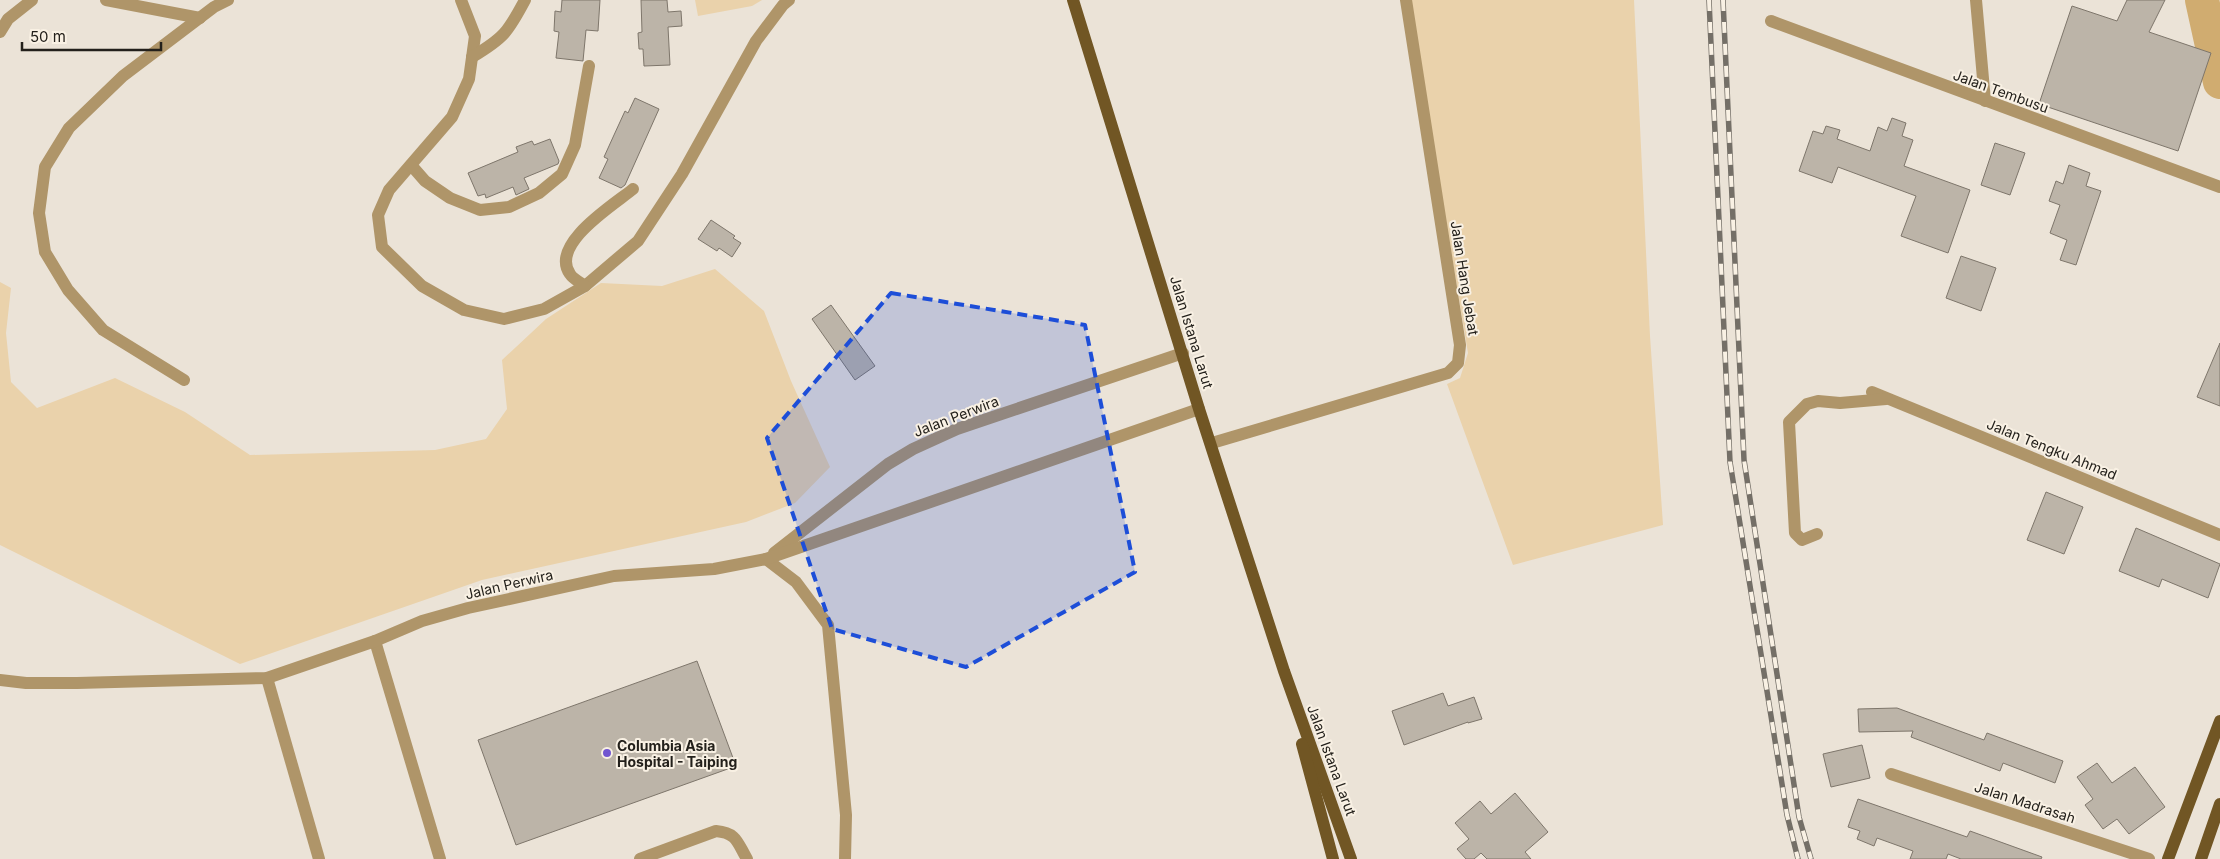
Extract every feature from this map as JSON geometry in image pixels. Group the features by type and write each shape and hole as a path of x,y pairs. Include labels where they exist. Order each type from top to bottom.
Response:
{"main road":[{"name":"Jalan Istana Larut","path":"1073,0 1199,409 1212,443 1284,671 1351,859"},
{"name":"Jalan Istana Larut","path":"1284,671 1333,859"},
{"path":"2168,859 2220,721"},
{"path":"2201,859 2220,804"}],"street":[{"path":"0,32 8,19 32,0"},
{"path":"106,0 200,18"},
{"path":"184,380 104,330 68,290 45,252 39,213 45,167 69,128 123,76 214,7 228,0"},
{"path":"461,0 475,36 469,79 452,118 389,190 378,215 382,247 422,286 464,310 504,319 544,309 585,286 638,241 682,174 756,42 783,5 789,0"},
{"path":"472,57 497,42 511,26 525,0"},
{"name":"Jalan Hang Jebat","path":"1212,443 1448,373 1458,363 1460,345 1406,0"},
{"path":"1976,0 1985,101"},
{"name":"Jalan Tembusu","path":"1771,21 2220,187"},
{"path":"411,165 425,181 450,198 480,210 509,207 539,193 562,174 576,145 589,66"},
{"path":"585,286 569,274 566,259 572,243 582,229 633,189"},
{"name":"Jalan Perwira","path":"766,559 888,464 913,449 957,429 1183,353"},
{"name":"Jalan Tengku Ahmad","path":"1872,392 2220,535"},
{"path":"1817,534 1802,540 1796,533 1789,422 1807,404 1818,401 1840,403 1888,398"},
{"name":"Jalan Perwira","path":"0,680 26,683 77,683 268,678 375,641 422,621 468,608 614,576 714,569 766,559 1199,409"},
{"path":"766,559 796,582 828,625 846,815 845,859"},
{"path":"375,641 440,859"},
{"path":"268,678 319,859"},
{"name":"Jalan Madrasah","path":"1892,774 2149,859"},
{"path":"640,859 716,831 728,832 737,840 747,859"}],"highlighted area":[{"path":"891,293 1085,325 1135,572 966,667 832,629 767,438"}],"shaded area":[{"path":"695,0 762,0 752,6 698,16"},
{"path":"1409,0 1634,0 1650,336 1663,525 1513,565 1447,384 1460,378 1468,353"},
{"path":"715,269 764,311 791,381 830,467 795,503 746,522 482,580 240,664 0,545 0,282 11,288 6,333 11,382 37,408 115,378 185,412 250,455 435,450 486,439 507,409 502,360 546,319 601,283 662,286"}],"building":[{"path":"562,0 600,0 598,31 586,30 583,61 556,58 559,32 554,31 555,11 561,12"},
{"path":"641,0 667,0 668,12 681,11 682,26 668,27 670,65 644,66 643,49 639,49 638,33 642,32"},
{"path":"2127,0 2165,0 2149,32 2211,53 2178,151 2039,104 2072,6 2117,21"},
{"path":"635,98 659,109 625,185 621,188 599,178 608,159 604,157 625,111 628,113"},
{"path":"1892,118 1906,123 1902,136 1913,140 1904,166 1970,190 1948,253 1901,236 1916,196 1838,167 1832,183 1799,171 1813,131 1823,134 1826,126 1840,130 1837,139 1870,151 1878,127 1887,131"},
{"path":"550,139 559,161 558,164 524,178 529,189 516,195 513,187 486,198 485,194 478,196 468,173 518,152 516,147 532,141 534,145"},
{"path":"1995,143 2025,153 2010,195 1981,185"},
{"path":"2069,165 2090,173 2086,186 2101,191 2076,265 2060,260 2067,240 2050,233 2060,205 2049,201 2056,181 2063,184"},
{"path":"711,220 735,236 733,238 741,243 732,257 719,248 717,251 698,239"},
{"path":"1961,256 1996,268 1981,311 1946,298"},
{"path":"831,305 875,366 855,380 812,319"},
{"path":"2220,343 2220,406 2197,397"},
{"path":"2046,492 2083,507 2064,554 2027,540"},
{"path":"2136,528 2220,564 2208,598 2162,579 2159,587 2119,571"},
{"name":"Columbia Asia Hospital - Taiping","path":"697,661 736,766 516,845 478,740"},
{"path":"1443,693 1448,706 1474,697 1482,719 1468,722 1404,745 1392,711"},
{"path":"1897,708 1984,740 1987,733 2063,761 2055,783 2003,763 2000,771 1911,737 1913,731 1859,732 1858,709"},
{"path":"1862,745 1870,778 1831,787 1823,754"},
{"path":"2097,763 2112,783 2135,767 2165,807 2129,834 2117,819 2103,829 2085,805 2093,799 2077,777"},
{"path":"1515,793 1548,832 1525,852 1531,859 1487,859 1481,853 1474,859 1466,859 1457,849 1469,839 1455,823 1480,801 1491,814"},
{"path":"1858,799 1967,837 1970,831 2042,857 2041,859 1961,859 1948,854 1946,859 1910,859 1913,851 1877,838 1874,846 1857,839 1860,831 1848,827"}],"waterway":[{"path":"2202,0 2220,82"}],"railway":[{"path":"1709,0 1730,462 1787,815 1798,859"},
{"path":"1723,0 1744,460 1799,817 1811,859"}],"place":[{"name":"Columbia Asia Hospital - Taiping","path":"607,753"}]}
